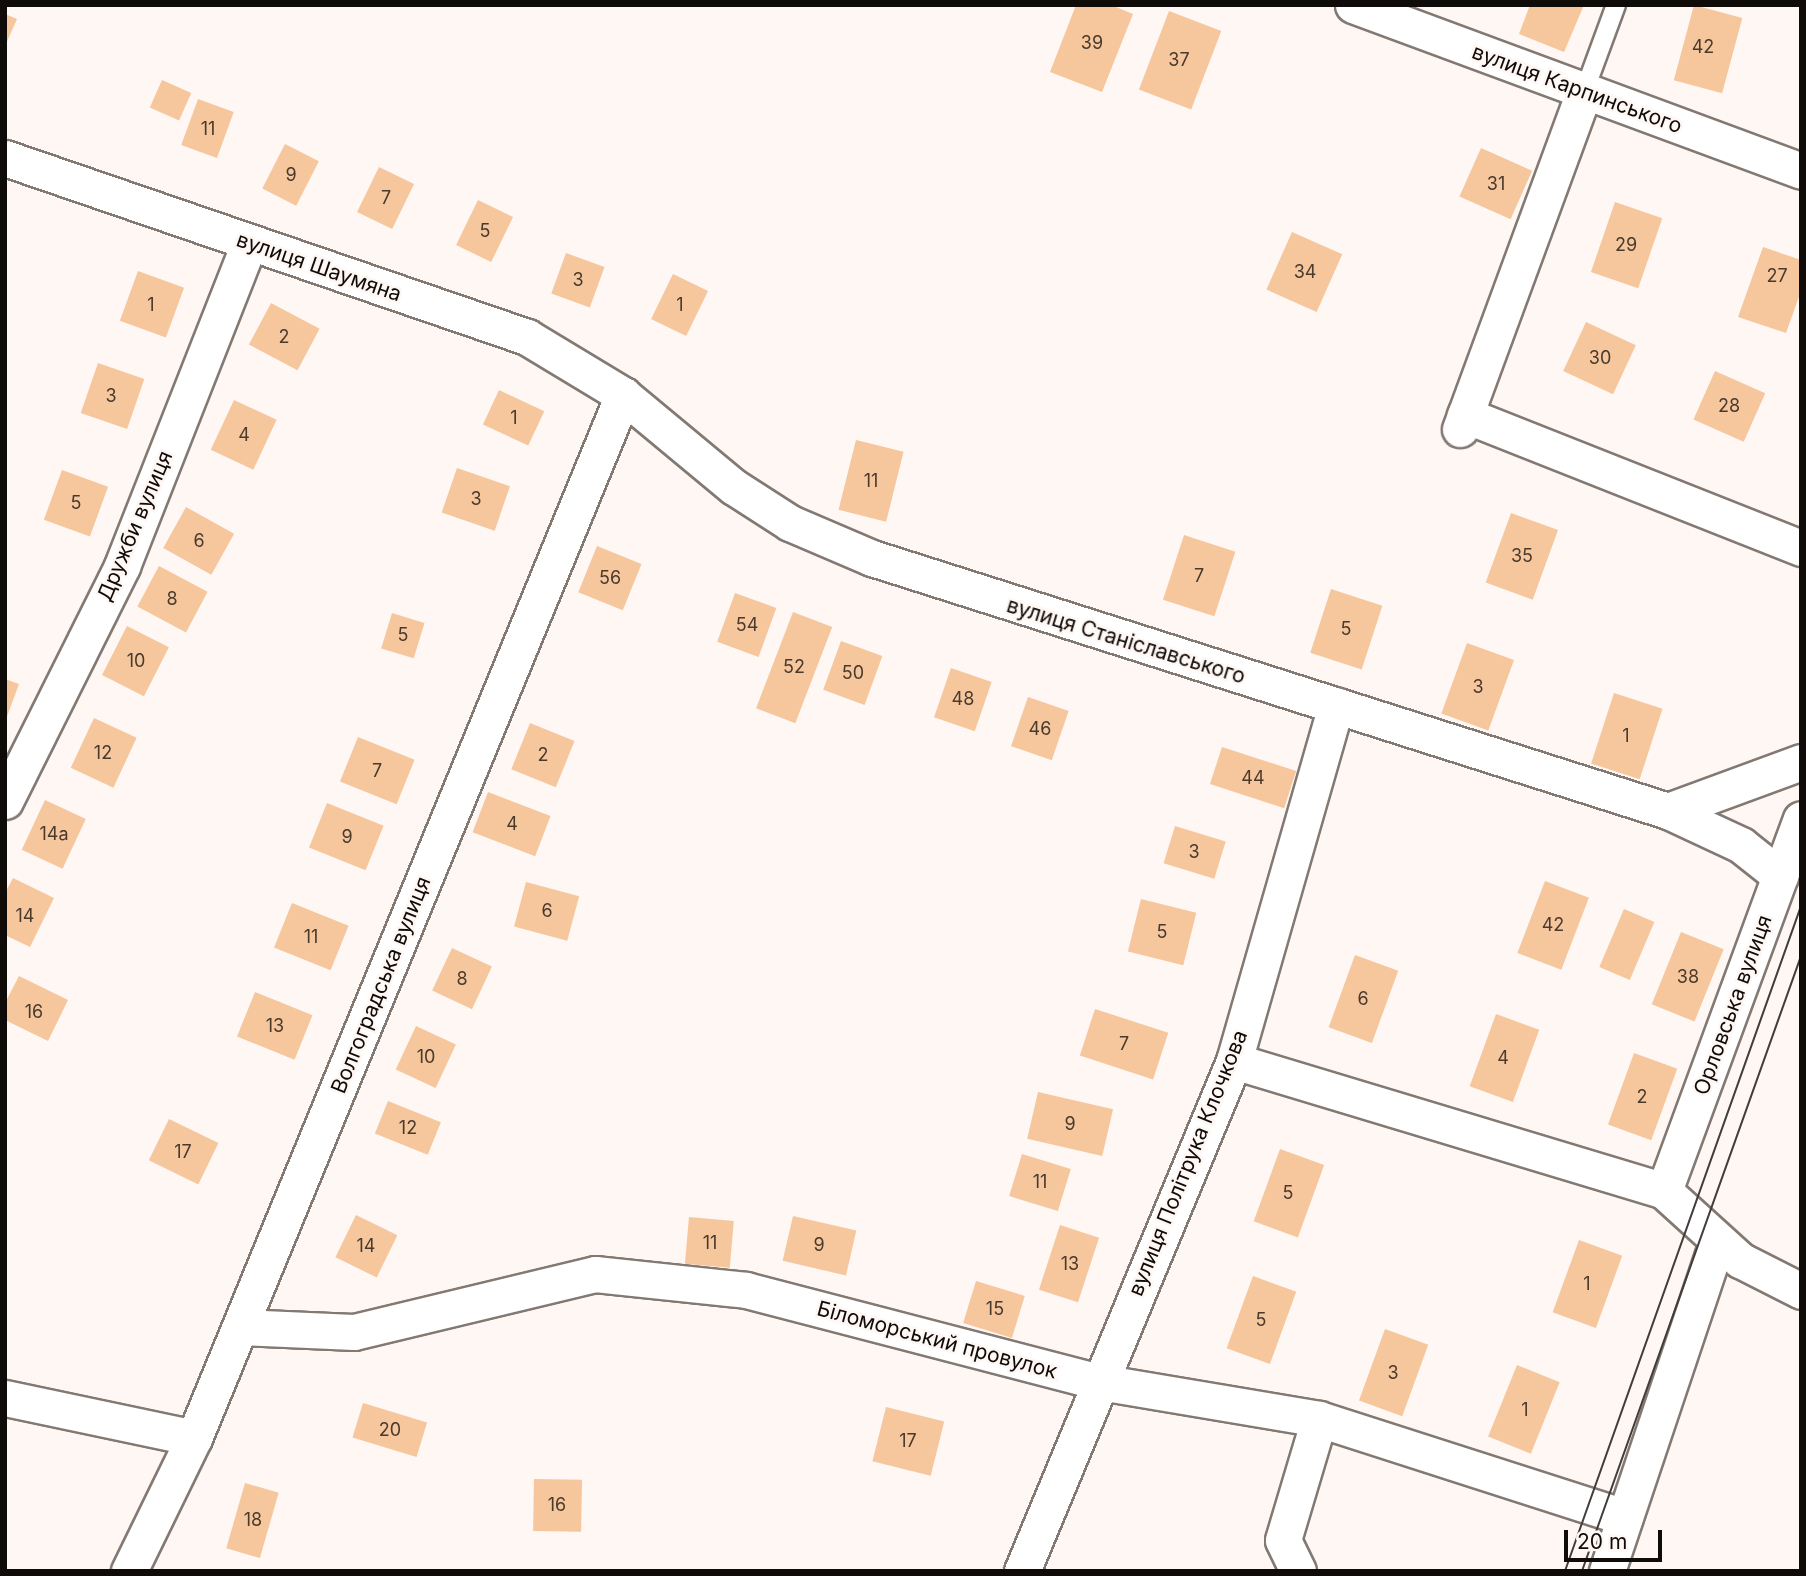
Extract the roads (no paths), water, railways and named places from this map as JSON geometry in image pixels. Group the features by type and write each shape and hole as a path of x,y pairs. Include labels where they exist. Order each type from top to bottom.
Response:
{"street":[{"name":"вулиця Карпинського","path":"1353,5 1801,171"},
{"path":"1584,92 1463,422 1801,548"},
{"name":"вулиця Шаумяна","path":"5,158 249,244 527,337 623,395"},
{"name":"Дружби вулиця","path":"5,800 122,566 249,244"},
{"name":"вулиця Станіславського","path":"623,395 734,487 790,523 968,593 1336,705 1668,811 1741,845 1780,876"},
{"name":"Волгоградська вулиця","path":"129,1571 194,1438 623,395"},
{"name":"вулиця Політрука Клочкова","path":"1022,1571 1234,1060 1336,705"},
{"path":"1668,811 1801,762"},
{"name":"Орловська вулиця","path":"1664,1191 1801,819"},
{"path":"1234,1060 1664,1191 1717,1242 1766,1278 1801,1292"},
{"path":"1607,1571 1717,1242"},
{"name":"Біломорський провулок","path":"240,1327 354,1332 595,1274 746,1290 1099,1382 1319,1419 1625,1517"},
{"path":"5,1398 194,1438"},
{"path":"1298,1571 1283,1540 1319,1419"}],"lane":[{"path":"1584,92 1616,5"}],"tram line":[{"path":"1565,1571 1801,906"},
{"path":"1582,1571 1801,956"}]}
